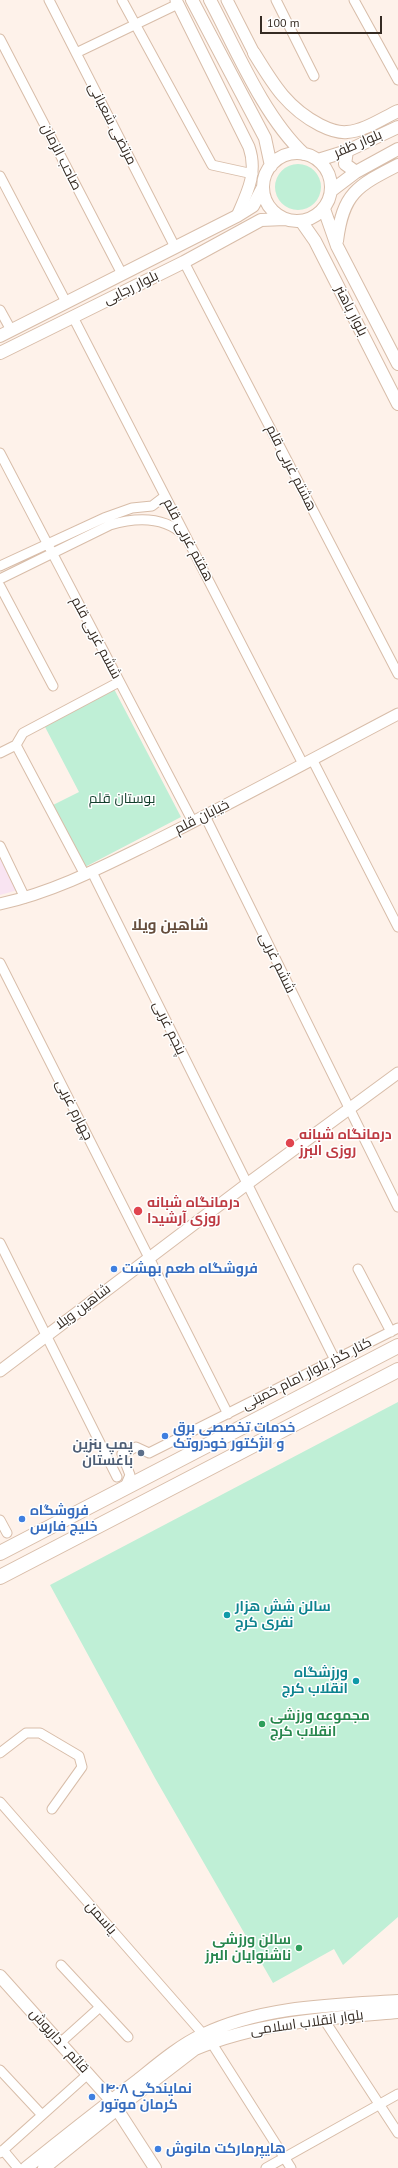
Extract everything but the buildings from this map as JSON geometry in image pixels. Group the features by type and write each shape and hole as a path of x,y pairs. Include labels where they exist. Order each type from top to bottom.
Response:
{"main road":[{"path":"192,0 265,138 271,166"},
{"path":"210,0 255,86 278,123 293,144 304,154 318,160 328,174 331,191 324,209 313,217 301,221 285,219 269,207 263,187 265,176 271,166 282,157 304,154"},
{"path":"254,53 278,123"},
{"path":"254,53 284,99 297,110 329,130 347,132 398,112"},
{"path":"374,138 398,112"},
{"name":"بلوار ظفر","path":"318,160 347,151 398,127"},
{"name":"بلوار ظفر","path":"331,191 356,172 398,149"},
{"path":"347,151 345,164 356,172"},
{"path":"337,246 340,217 349,197 373,178 398,165"},
{"name":"بلوار رجایی","path":"5,333 237,216 253,206 263,187"},
{"name":"بلوار باهنر","path":"324,209 337,246 398,364"},
{"name":"بلوار رجایی","path":"0,353 184,262 261,220 285,219"},
{"name":"بلوار باهنر","path":"301,221 315,241 398,404"},
{"path":"0,1553 120,1483 226,1435 398,1346"},
{"path":"0,1578 398,1370"},
{"path":"255,1420 253,1428 255,1432 265,1440"},
{"path":"226,1435 235,1438 238,1442 240,1448 237,1454"},
{"name":"قائم - داریوش","path":"0,1976 114,2105 155,2168"},
{"name":"بلوار انقلاب اسلامی","path":"26,2168 185,2056 207,2038 234,2023 279,2012 317,2006 398,2001"},
{"name":"بلوار انقلاب اسلامی","path":"207,2038 323,2018 398,2012"},
{"name":"بلوار انقلاب اسلامی","path":"44,2168 114,2105"}],"street":[{"name":"مرتضی شعبانی","path":"49,0 175,247"},
{"path":"122,0 134,25 212,165 253,174"},
{"path":"227,0 254,53"},
{"path":"276,0 314,76"},
{"path":"354,0 398,80"},
{"path":"76,53 177,2 249,147 253,159 253,174 250,186 237,216"},
{"name":"صاحب الزمان","path":"0,39 122,274"},
{"path":"0,176 66,302"},
{"name":"هشتم غربی قلم","path":"184,262 398,674"},
{"path":"0,310 5,333"},
{"name":"هفتم غربی قلم","path":"73,317 165,496 398,927"},
{"name":"ششم غربی قلم","path":"0,453 193,822"},
{"path":"0,566 123,511 152,506 165,496"},
{"path":"0,579 110,525 126,520 144,519 167,523 177,529 190,541"},
{"path":"0,586 53,686"},
{"path":"0,753 16,745 23,733 119,682"},
{"name":"خیابان قلم","path":"0,904 25,898 88,874 205,816 398,714"},
{"name":"پنجم غربی","path":"16,745 52,816 88,874 247,1184 335,1360"},
{"name":"ششم غربی","path":"205,816 398,1207"},
{"path":"0,846 25,898"},
{"name":"چهارم غربی","path":"0,963 228,1414"},
{"name":"شاهین ویلا","path":"0,1371 247,1184 350,1110 398,1073"},
{"path":"0,1243 120,1483"},
{"path":"358,1269 394,1330"},
{"name":"کنار گذر بلوار امام خمینی","path":"120,1483 130,1475 122,1454 136,1447 149,1453 394,1330"},
{"path":"308,1374 315,1388"},
{"path":"0,1520 7,1533"},
{"path":"0,1753 26,1733 40,1733 79,1756 82,1767 52,1809"},
{"name":"یاسمن","path":"0,1802 207,2038 290,2168"},
{"path":"61,1965 128,2037"},
{"path":"60,2043 100,2008"},
{"path":"323,2018 398,2133"},
{"path":"0,2070 42,2115"},
{"path":"18,2168 1,2152 88,2074"},
{"path":"266,2168 398,2094"}],"shaded area":[{"path":"0,855 18,890 0,895"}],"green space":[{"path":"298,164 311,168 317,174 321,187 317,200 311,206 298,210 285,206 279,200 275,187 279,174 285,168"},
{"name":"بوستان قلم","path":"114,689 181,817 85,867 53,805 79,792 44,725"},
{"name":"مجموعه ورزشی انقلاب کرج","path":"398,1402 398,1917 343,1965 334,1949 273,1983 155,1778 50,1585"}],"place":[{"name":"درمانگاه شبانه روزی البرز","path":"290,1143"},
{"name":"درمانگاه شبانه روزی آرشیدا","path":"138,1211"},
{"name":"فروشگاه طعم بهشت","path":"114,1269"},
{"name":"خدمات تخصصی برق و انژکتور خودروتک","path":"165,1436"},
{"name":"پمپ بنزین باغستان","path":"141,1453"},
{"name":"فروشگاه خلیج فارس","path":"22,1519"},
{"name":"سالن شش هزار نفری کرج","path":"227,1615"},
{"name":"ورزشگاه انقلاب کرج","path":"356,1681"},
{"name":"مجموعه ورزشی انقلاب کرج","path":"262,1724"},
{"name":"سالن ورزشی ناشنوایان البرز","path":"299,1948"},
{"name":"نمایندگی ۱۴۰۸ کرمان موتور","path":"92,2097"},
{"name":"هایپرمارکت مانوش","path":"158,2149"}],"district":[{"name":"شاهین ویلا","path":"170,926"}]}
